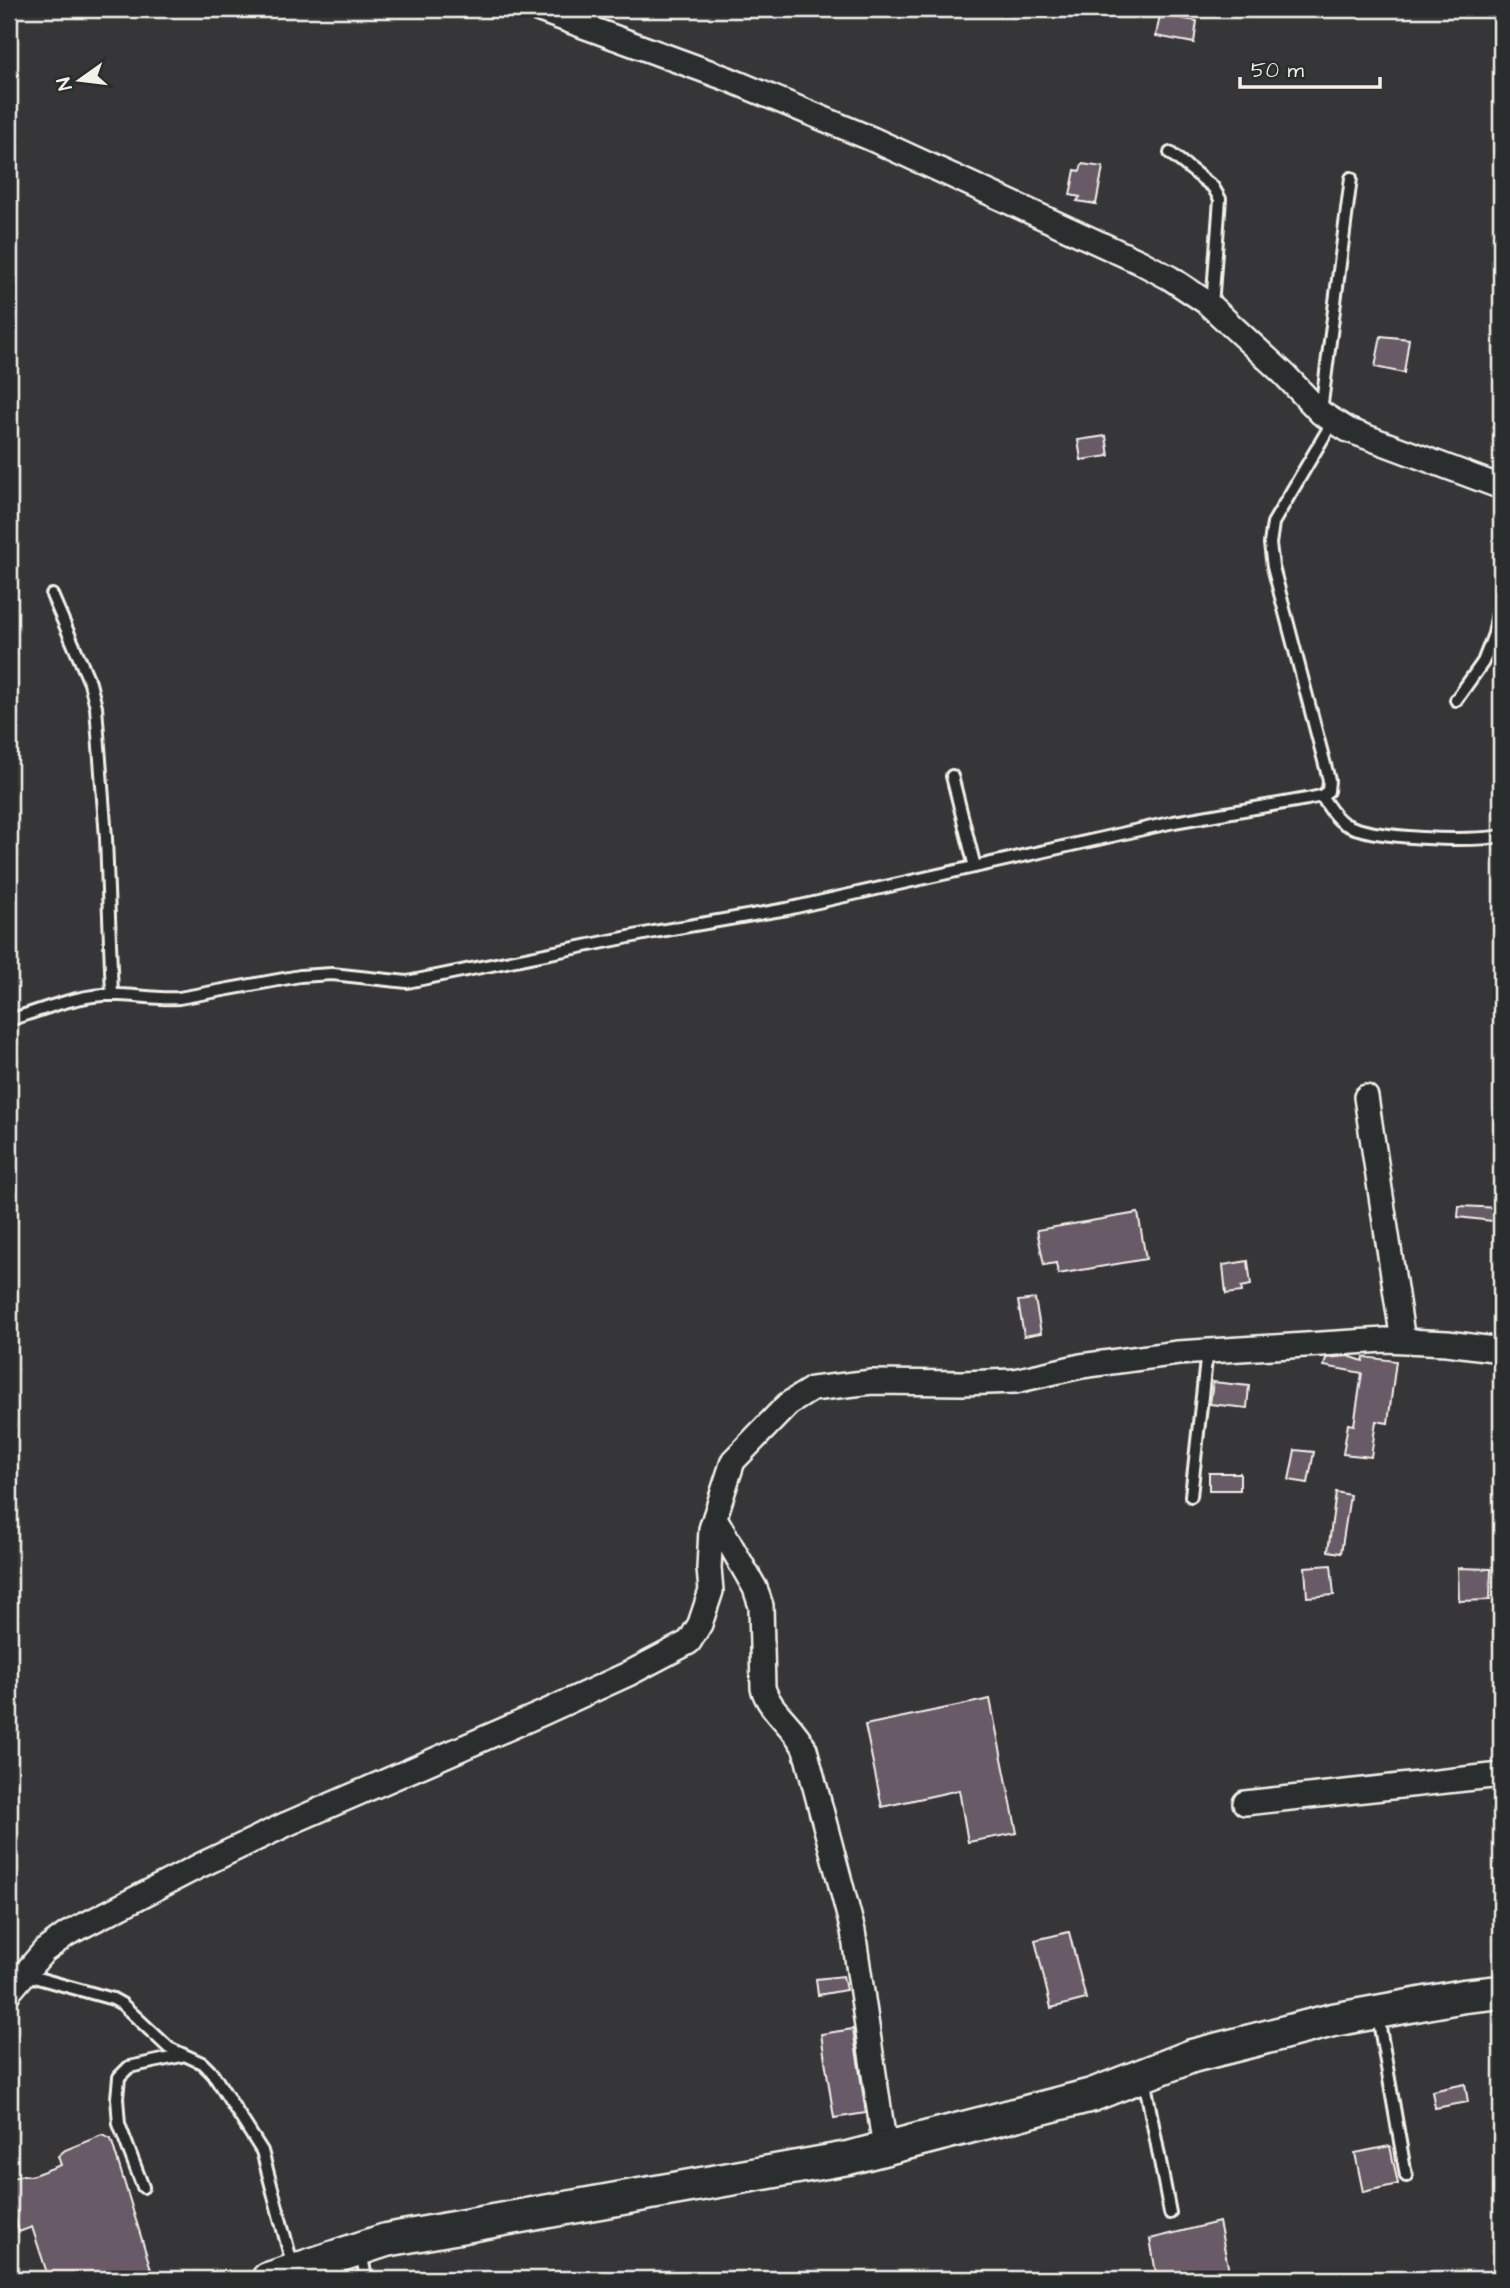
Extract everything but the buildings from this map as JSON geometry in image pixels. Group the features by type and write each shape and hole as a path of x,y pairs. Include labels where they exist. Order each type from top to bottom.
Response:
{"street":[{"path":"537,9 728,79 872,139 1140,262 1170,278 1212,308 1327,417 1348,430 1501,487"},
{"path":"1366,1097 1403,1341"},
{"path":"16,1983 44,1951 67,1934 199,1866 287,1824 592,1691 689,1642 700,1625 711,1591 711,1529 733,1461 788,1404 812,1389 872,1382 1015,1381 1081,1366 1178,1353 1385,1340 1447,1343 1501,1350"},
{"path":"715,1518 755,1588 761,1606 763,1688 767,1700 800,1738 827,1826 853,1931 885,2148"},
{"path":"1245,1803 1501,1775"},
{"path":"281,2274 386,2240 848,2158 1092,2095 1192,2056 1333,2020 1464,1996 1501,1992"}],"lane":[{"path":"1170,153 1213,187 1220,199 1212,308"},
{"path":"9,1020 63,1003 101,995 179,998 300,976 332,974 407,982 654,932 787,909 1174,822 1321,796 1328,791 1329,780 1273,567 1270,544 1273,523 1327,417 1351,178"},
{"path":"52,595 90,683 96,707 106,838 112,995"},
{"path":"1456,700 1483,662 1494,634 1501,597"},
{"path":"953,776 975,867"},
{"path":"1321,796 1346,824 1365,831 1430,839 1486,839 1501,836"},
{"path":"1191,1496 1207,1351"},
{"path":"16,1983 113,1999 122,2004 169,2048 202,2063 213,2074 262,2151 281,2274"},
{"path":"1378,2012 1406,2176"},
{"path":"143,2187 119,2124 119,2077 129,2067 182,2055"},
{"path":"1144,2075 1170,2213"},
{"path":"360,2248 366,2279"}]}
